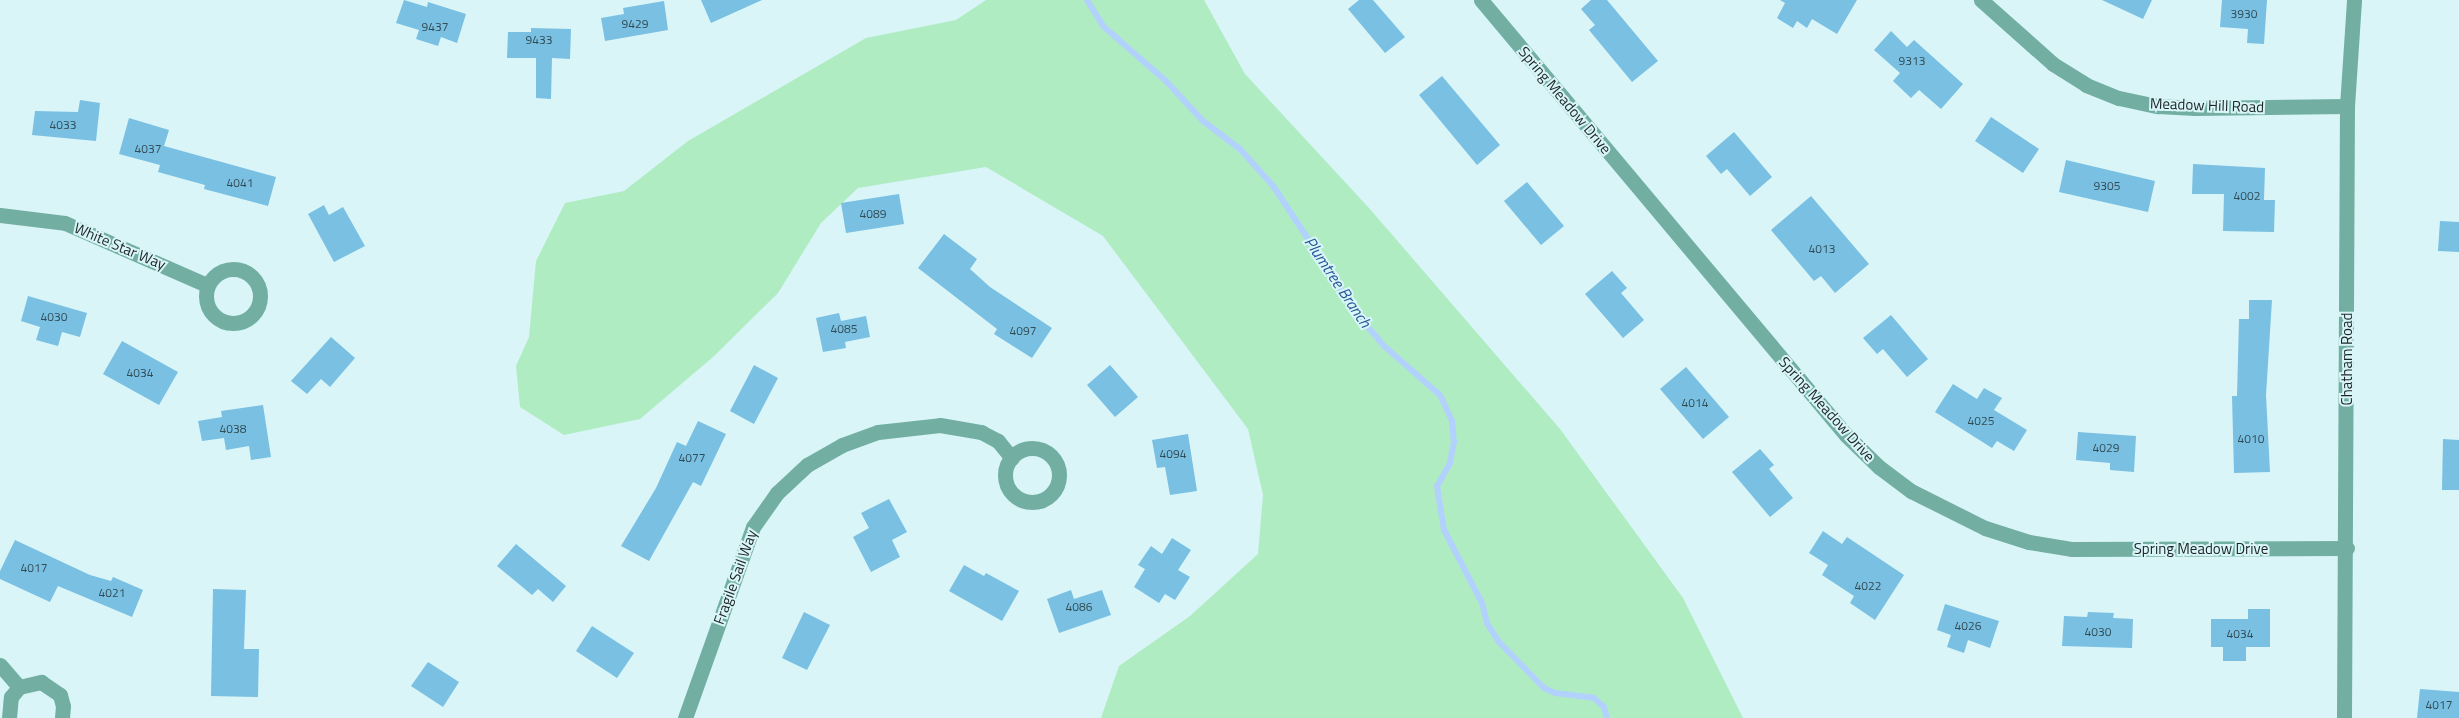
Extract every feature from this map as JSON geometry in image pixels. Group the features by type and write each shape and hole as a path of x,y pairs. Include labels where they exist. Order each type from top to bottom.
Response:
{"street":[{"name":"Spring Meadow Drive","path":"1480,0 1846,434 1879,467 1910,491 1985,528 2029,542 2072,549 2347,548"},
{"name":"Meadow Hill Road","path":"1981,0 2053,64 2086,85 2120,98 2158,106 2195,108 2347,106"},
{"name":"Chatham Road","path":"2344,718 2347,548 2347,106 2354,0"},
{"name":"White Star Way","path":"0,215 65,223 207,285"},
{"name":"Fragile Sail Way","path":"685,718 753,527 777,493 807,464 842,445 878,432 940,425 981,432 998,441 1012,458"},
{"path":"0,665 19,687"},
{"path":"9,718 11,697 19,687 41,682 52,687 64,706 62,718"}],"green space":[{"path":"986,0 1204,0 1245,74 1369,208 1560,429 1683,598 1743,718 1101,718 1119,666 1190,616 1258,554 1263,495 1248,429 1103,236 986,167 858,188 821,223 778,293 713,357 640,419 564,435 520,407 516,366 529,337 536,261 565,203 624,191 688,141 866,38 956,20"}],"building":[{"path":"404,0 427,7 428,2 466,14 457,43 441,37 438,46 416,39 419,30 396,23"},
{"path":"701,0 762,0 711,23"},
{"path":"1359,0 1373,0 1405,37 1385,53 1348,9"},
{"path":"1591,0 1607,0 1658,61 1632,82 1589,30 1595,25 1581,9"},
{"path":"1780,0 1857,0 1837,34 1812,19 1807,28 1797,21 1793,28 1777,18 1785,3"},
{"path":"2102,0 2152,0 2143,19"},
{"path":"2222,0 2267,0 2264,44 2247,43 2248,29 2220,27"},
{"path":"664,1 668,30 605,41 601,18 624,14 623,8"},
{"path":"531,28 571,29 570,59 552,58 551,99 536,98 536,58 507,58 508,32 531,32"},
{"path":"1891,31 1907,47 1914,40 1963,84 1941,109 1919,90 1911,98 1893,81 1900,73 1874,50"},
{"path":"1442,76 1500,145 1477,165 1419,95"},
{"path":"80,100 100,103 96,141 32,135 35,111 78,112"},
{"path":"1991,117 2039,149 2023,173 1975,141"},
{"path":"129,118 169,130 164,146 276,177 268,206 204,189 205,185 158,172 160,165 119,154"},
{"path":"1734,132 1772,177 1750,196 1727,169 1721,174 1706,156"},
{"path":"2066,160 2155,181 2148,212 2059,192"},
{"path":"2193,164 2265,168 2264,200 2275,200 2274,232 2223,231 2224,194 2192,194"},
{"path":"1527,182 1564,226 1541,245 1504,201"},
{"path":"899,194 904,224 846,233 841,203"},
{"path":"1811,196 1869,264 1835,293 1821,276 1814,281 1771,230"},
{"path":"324,205 329,215 343,207 365,246 334,262 308,214"},
{"path":"2440,221 2459,222 2459,252 2438,251"},
{"path":"944,234 977,259 970,269 990,287 1052,328 1032,358 994,334 997,329 918,268"},
{"path":"1612,271 1627,288 1621,293 1644,320 1623,338 1585,294"},
{"path":"28,296 87,313 80,337 62,332 58,346 36,340 40,327 21,321"},
{"path":"2249,300 2272,300 2266,395 2270,472 2234,473 2232,396 2237,396 2239,319 2249,319"},
{"path":"839,313 841,321 866,316 870,337 845,342 846,348 823,352 816,318"},
{"path":"1891,315 1928,359 1907,377 1883,349 1877,354 1863,338"},
{"path":"331,337 355,358 330,387 321,379 307,394 291,381"},
{"path":"122,341 178,372 159,405 103,374"},
{"path":"754,365 778,378 754,424 730,411"},
{"path":"1110,365 1138,397 1115,417 1087,385"},
{"path":"1686,367 1729,417 1703,439 1660,389"},
{"path":"1953,384 1977,399 1984,388 2002,398 1994,410 2027,430 2014,451 1997,441 1992,448 1935,412"},
{"path":"263,405 271,457 251,460 249,446 226,450 224,438 202,441 198,421 222,417 221,411"},
{"path":"698,421 726,434 701,486 693,482 649,561 621,546 656,488 677,442 686,446"},
{"path":"2078,432 2136,436 2134,472 2110,470 2110,463 2076,460"},
{"path":"1188,434 1197,491 1170,495 1165,467 1157,468 1152,440"},
{"path":"2443,439 2459,440 2459,490 2442,490"},
{"path":"1760,449 1774,465 1769,469 1793,498 1770,517 1732,472"},
{"path":"889,499 907,532 892,540 900,557 871,572 853,537 869,528 861,513"},
{"path":"1823,531 1842,544 1847,537 1904,575 1875,620 1850,603 1854,596 1822,575 1828,565 1809,553"},
{"path":"1172,538 1191,550 1178,570 1190,577 1175,600 1165,594 1159,603 1134,587 1145,569 1138,565 1151,546 1162,554"},
{"path":"15,540 90,575 111,581 113,577 143,590 132,617 58,586 50,602 0,579 0,571"},
{"path":"516,544 566,586 553,602 538,589 532,595 497,566"},
{"path":"964,565 984,576 986,573 1019,591 1002,621 949,591"},
{"path":"213,589 246,590 244,649 259,649 258,697 211,696"},
{"path":"1071,590 1074,599 1102,590 1111,615 1059,633 1047,599"},
{"path":"1945,604 1999,621 1990,648 1968,640 1964,653 1947,647 1951,635 1937,630"},
{"path":"2248,609 2270,609 2270,647 2246,647 2246,661 2223,661 2223,647 2211,647 2211,619 2248,619"},
{"path":"804,612 830,625 807,670 782,658"},
{"path":"2088,612 2114,613 2113,618 2133,619 2132,648 2062,646 2064,616 2087,617"},
{"path":"592,626 634,653 617,678 576,651"},
{"path":"428,662 459,682 443,707 411,686"},
{"path":"2420,689 2459,692 2459,718 2417,718"}],"waterway":[{"name":"Plumtree Branch","path":"1087,0 1103,26 1166,81 1203,121 1240,149 1274,187 1357,314 1384,346 1440,395 1452,421 1454,442 1450,463 1437,486 1444,530 1482,603 1487,623 1499,642 1544,688 1555,693 1594,698 1604,707 1607,718"}]}
